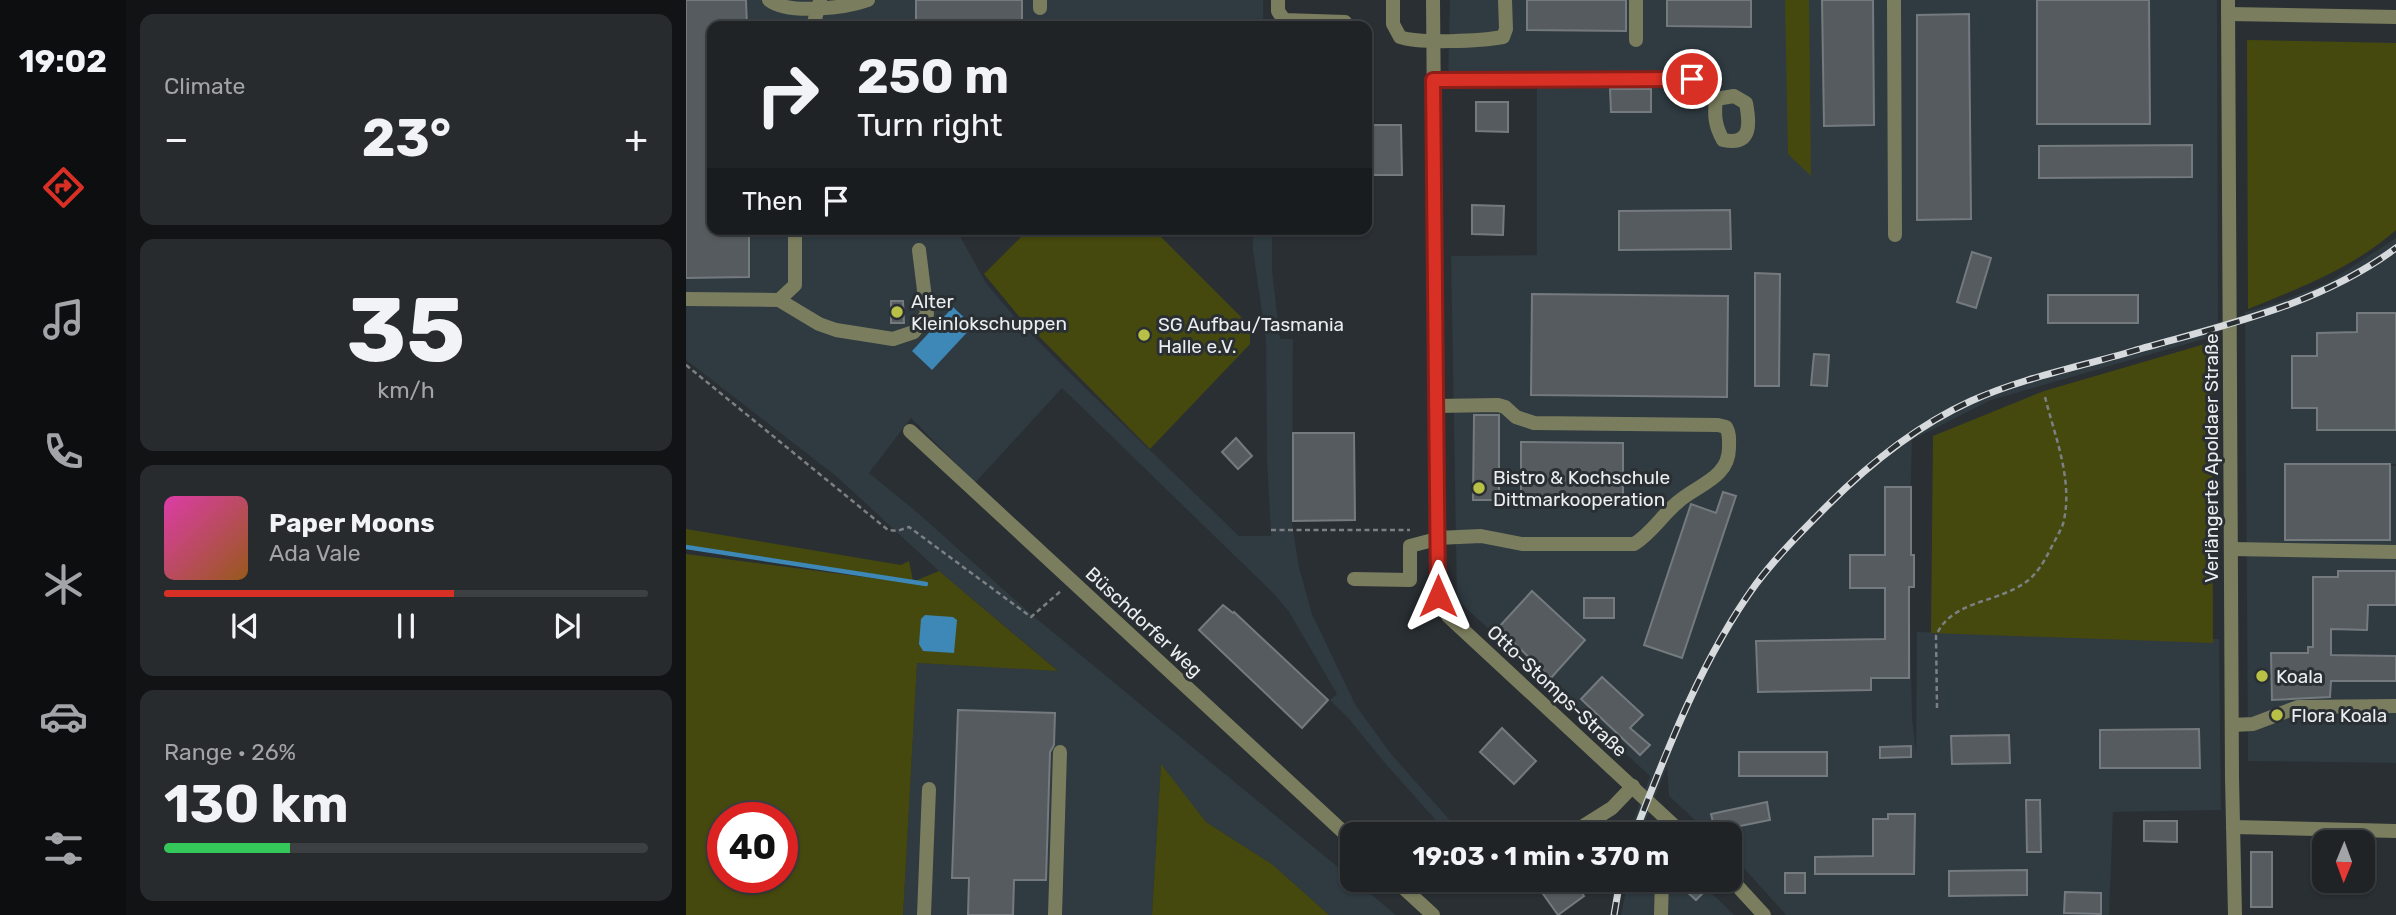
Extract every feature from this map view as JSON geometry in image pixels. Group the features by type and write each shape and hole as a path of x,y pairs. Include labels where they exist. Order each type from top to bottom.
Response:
{"street":[{"path":"769,0 786,9 820,4 839,8 868,0"},
{"path":"1279,0 1278,11 1284,20 1314,21"},
{"path":"1393,0 1393,24 1397,34 1410,40 1488,40 1503,37 1506,29 1505,0"},
{"name":"Otto-Stomps-Straße","path":"1433,0 1438,596 1448,616 1670,822"},
{"path":"1636,0 1636,40"},
{"path":"1894,0 1895,235"},
{"path":"815,21 820,4"},
{"path":"2228,7 2396,17"},
{"name":"Verlängerte Apoldaer Straße","path":"2228,7 2235,915"},
{"path":"1433,80 1692,79 1716,99"},
{"path":"779,300 794,285 795,235"},
{"path":"686,299 779,300 803,316 835,330 893,339 914,332 927,314 919,250"},
{"path":"1354,579 1410,580 1410,546 1438,537 1481,536 1522,544 1634,544 1647,536 1680,499 1717,476 1729,458 1730,433 1726,427 1718,425 1534,423 1516,417 1499,405 1436,406"},
{"name":"Büschdorfer Weg","path":"909,431 1340,829"},
{"path":"2231,549 2396,552"},
{"path":"2232,725 2253,724 2298,707 2396,706"},
{"path":"1055,915 1060,752"},
{"path":"1590,822 1612,808 1633,786"},
{"path":"924,915 929,789"},
{"path":"2233,827 2396,831"},
{"path":"1742,891 1764,915"},
{"path":"1408,892 1433,915"},
{"path":"1661,915 1662,892"}],"path":[{"path":"686,365 888,530 897,531 909,527 1031,617 1072,581"},
{"path":"1937,708 1936,636 1940,627 1952,615 1972,604 2026,584 2042,566 2062,525 2066,479 2045,397"},
{"path":"1271,530 1438,537"}],"shaded area":[{"path":"686,0 1263,0 1263,21 707,21 707,235 959,235 986,283 1018,321 1073,376 1239,536 1271,536 1266,339 1253,235 1272,235 1272,270 1280,339 1293,339 1292,524 1299,567 1312,614 1356,706 1392,755 1451,822 1437,822 1330,700 1337,694 1289,612 1274,594 1062,388 975,483 911,418 869,473 1031,614 1340,869 1340,892 1368,892 1396,915 1329,915 1273,865 1206,822 1161,765 1152,915 903,915 917,663 1057,670 939,571 836,476 686,360"},
{"path":"1450,0 2217,0 2218,322 2245,315 2245,312 2327,283 2396,238 2396,464 2369,464 2396,466 2396,763 2248,761 2245,323 2219,331 2218,335 1991,400 1912,440 1909,555 1912,717 1916,754 1917,632 2219,639 2221,810 2113,812 2109,915 1786,915 1742,866 1742,822 1697,822 1669,796 1667,767 1645,822 1633,822 1650,776 1457,600 1451,256 1537,255 1537,84 1448,83"},
{"path":"1785,0 1809,0 1811,176 1788,154"},
{"path":"2247,40 2396,43 2396,230 2344,266 2248,309"},
{"name":"SG Aufbau/Tasmania Halle e.V.","path":"1023,235 1159,235 1250,326 1250,344 1150,449 1017,314 984,274"},
{"path":"2212,342 2213,643 1931,633 1933,436 2044,391"},
{"path":"686,529 901,565 909,561 913,581 686,549"},
{"path":"686,554 910,583 939,571 1058,671 917,663 903,915 686,915"},
{"path":"1161,764 1206,822 1273,865 1329,915 1152,915"},
{"path":"1626,892 1710,892 1734,915 1621,915"}],"water":[{"path":"953,307 973,326 932,370 912,351"},
{"path":"925,615 953,617 957,620 954,653 923,651 919,644 921,619"}],"building":[{"path":"686,0 746,0 747,21 707,21 707,235 749,235 749,277 686,278"},
{"path":"916,0 1022,0 1022,21 916,21"},
{"path":"1527,0 1626,0 1626,31 1527,30"},
{"path":"1667,0 1751,0 1751,27 1667,26"},
{"path":"1822,0 1873,0 1874,125 1824,126"},
{"path":"2037,0 2149,0 2150,124 2037,124"},
{"path":"1969,14 1971,219 1917,220 1917,15"},
{"path":"1610,89 1651,89 1651,112 1611,112"},
{"path":"1476,102 1508,102 1508,132 1476,131"},
{"path":"1372,125 1401,125 1402,175 1372,175"},
{"path":"2192,145 2192,177 2039,178 2039,146"},
{"path":"1472,205 1504,206 1503,235 1472,234"},
{"path":"1730,210 1731,249 1619,250 1619,211"},
{"path":"1972,252 1991,258 1976,308 1957,302"},
{"path":"1755,273 1780,274 1779,386 1755,386"},
{"path":"1532,294 1728,296 1727,397 1531,395"},
{"path":"2048,295 2138,295 2138,323 2048,323"},
{"name":"Alter Kleinlokschuppen","path":"891,301 903,301 904,323 891,323"},
{"path":"2357,313 2396,313 2396,430 2317,430 2317,408 2292,408 2292,356 2317,356 2317,333 2357,332"},
{"path":"1814,354 1829,355 1827,386 1811,385"},
{"path":"1474,415 1499,415 1499,500 1473,500"},
{"path":"1293,433 1354,433 1355,520 1293,521"},
{"path":"1236,438 1252,456 1238,469 1222,452"},
{"path":"1521,442 1623,443 1623,495 1521,495"},
{"path":"2285,464 2390,464 2390,540 2285,540"},
{"path":"1885,487 1911,487 1914,587 1909,587 1909,678 1871,678 1871,690 1758,692 1756,641 1885,639 1885,588 1850,588 1850,555 1885,555"},
{"path":"1723,492 1736,496 1682,658 1644,645 1691,504 1716,513"},
{"path":"2338,571 2396,571 2396,605 2368,605 2367,630 2331,629 2331,655 2396,656 2396,681 2331,681 2330,697 2272,700 2271,653 2308,653 2308,647 2313,647 2313,577 2338,577"},
{"path":"1532,591 1585,640 1551,678 1498,628"},
{"path":"1584,598 1614,598 1614,618 1584,618"},
{"path":"1223,605 1234,612 1328,700 1302,728 1199,630"},
{"path":"1602,677 1643,715 1630,728 1650,745 1640,755 1581,699"},
{"path":"958,710 1055,713 1054,745 1050,752 1046,880 1014,880 1013,915 968,915 969,878 952,878"},
{"path":"1502,728 1536,761 1514,784 1480,752"},
{"path":"2199,729 2200,768 2100,768 2100,730"},
{"path":"2009,735 2010,763 1952,764 1951,736"},
{"path":"1911,746 1911,757 1880,758 1880,747"},
{"path":"1739,752 1827,752 1827,776 1739,776"},
{"path":"2026,800 2040,800 2041,852 2027,852"},
{"path":"1767,802 1770,820 1742,826 1742,822 1713,822 1711,814"},
{"path":"1888,814 1915,814 1914,874 1815,874 1815,857 1873,856 1873,819 1888,819"},
{"path":"2144,821 2177,821 2177,842 2144,841"},
{"path":"2251,852 2272,852 2272,907 2251,907"},
{"path":"2027,870 2027,895 1949,896 1949,871"},
{"path":"1785,873 1805,873 1805,893 1785,893"},
{"path":"1542,892 1581,892 1584,896 1558,915"},
{"path":"1687,892 1704,892 1696,900"},
{"path":"2065,892 2101,893 2101,914 2064,913"}],"waterway":[{"path":"686,547 926,584"}],"railway":[{"path":"1639,822 1702,674 1756,584 1799,534 1843,490 1894,447 1931,422 1990,393 2030,379 2269,312 2335,285 2396,248"},
{"path":"1614,915 1618,892"}],"place":[{"name":"Alter Kleinlokschuppen","path":"897,312"},
{"name":"SG Aufbau/Tasmania Halle e.V.","path":"1144,335"},
{"name":"Bistro & Kochschule Dittmarkooperation","path":"1479,488"},
{"name":"Koala","path":"2262,676"},
{"name":"Flora Koala","path":"2277,715"}],"route":[{"path":"1438,596 1433,80 1692,79"}]}
